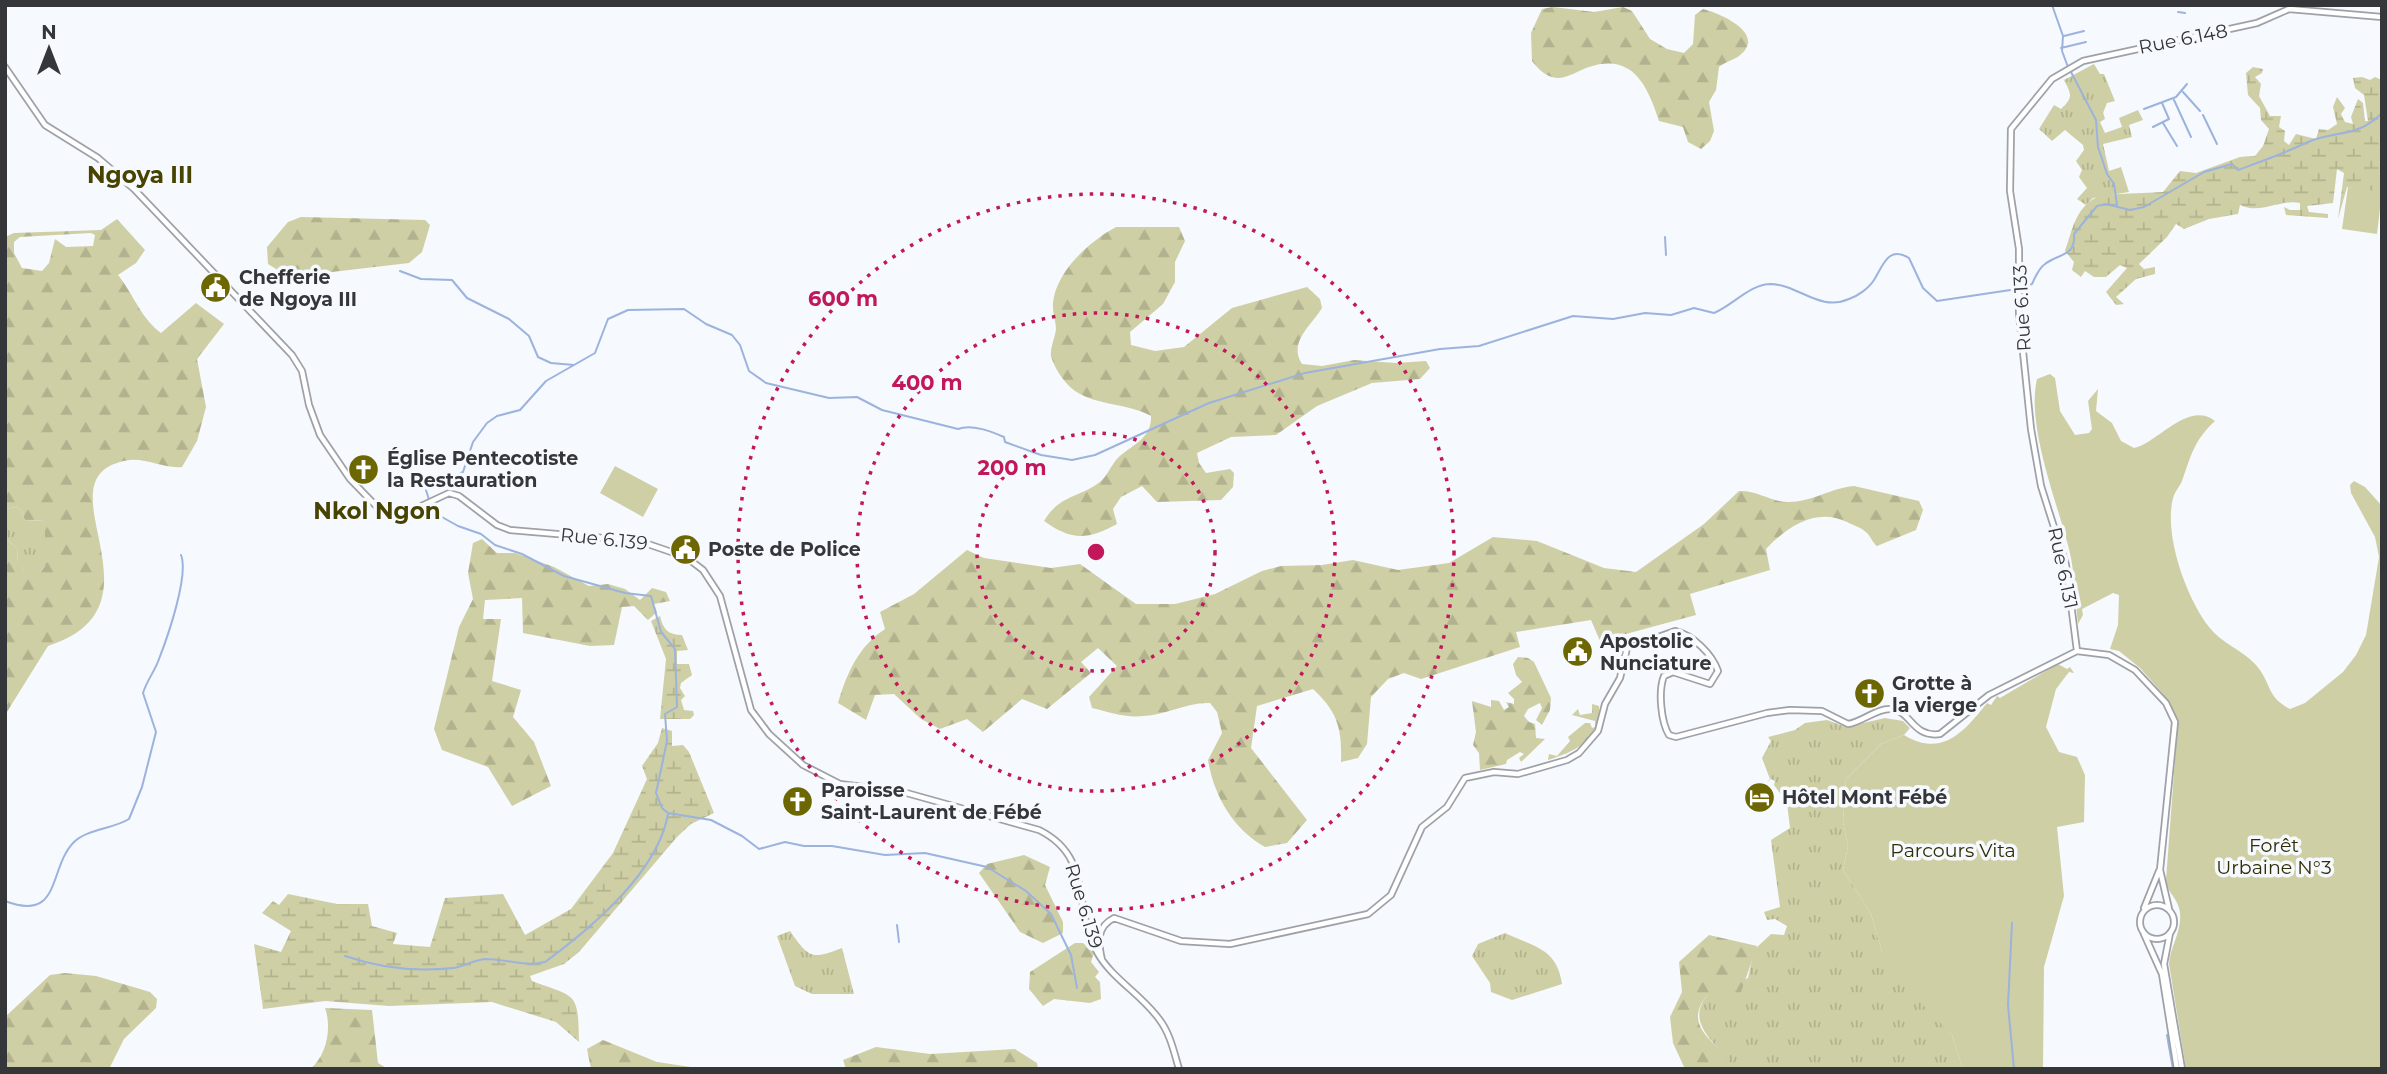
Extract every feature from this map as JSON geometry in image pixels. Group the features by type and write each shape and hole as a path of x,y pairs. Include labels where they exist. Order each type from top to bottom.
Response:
{"street":[{"name":"Rue 6.148","path":"2011,129 2052,79 2072,65 2122,51 2257,23 2289,9 2382,17"},
{"name":"Rue 6.139","path":"5,67 51,131 108,167 160,214 292,355 302,371 317,429 350,479 374,507 388,515 402,515 449,493 458,496 498,525 510,530 647,542 686,557 703,570 717,588 748,704 778,743 814,772 840,784 903,792 1052,836 1074,863 1090,936 1102,960"},
{"name":"Rue 6.133","path":"2011,129 2010,191 2019,249 2019,313 2031,429 2041,486"},
{"name":"Rue 6.131","path":"2041,486 2066,565 2077,651"},
{"path":"1179,1069 1161,1021 1102,960 1100,933 1106,923 1114,918 1181,941 1230,944 1345,920 1380,907 1400,881 1422,827 1447,807 1467,776 1523,772 1573,757 1598,731 1605,704 1617,685 1626,650 1644,640 1675,631 1707,654 1718,668 1716,678 1710,684 1673,672 1664,676 1661,685 1665,728 1675,737 1780,711 1822,711 1848,724 1890,709 1897,711 1922,733 1940,734 1989,695 2077,651 2109,655 2135,670 2158,692 2174,718 2160,870 2139,921 2159,964 2179,1069"},
{"path":"2160,870 2174,921 2164,964 2179,1069"},
{"path":"2142,912 2155,904 2169,909"},
{"path":"2144,934 2158,939 2170,933"}],"green space":[{"path":"1553,7 1594,12 1623,7 1632,11 1650,39 1667,49 1684,53 1693,44 1695,15 1703,9 1738,26 1748,40 1746,48 1739,56 1719,67 1716,90 1709,102 1714,131 1710,141 1701,149 1688,142 1683,127 1659,121 1643,84 1627,68 1604,64 1558,78 1540,70 1532,61 1531,33 1542,9"},
{"path":"2094,64 2100,74 2104,74 2115,101 2107,103 2103,113 2105,119 2100,122 2105,133 2122,127 2119,118 2138,110 2143,120 2129,125 2132,137 2103,144 2109,171 2121,167 2129,192 2093,198 2086,205 2077,199 2087,188 2079,177 2082,170 2076,161 2084,150 2083,145 2065,130 2052,141 2039,129 2054,105 2061,109 2070,98 2064,80"},
{"path":"2253,67 2263,69 2262,73 2255,77 2261,84 2259,96 2270,116 2281,116 2279,127 2285,131 2284,141 2289,145 2296,134 2316,139 2319,129 2328,130 2337,124 2333,107 2337,97 2345,108 2341,114 2345,122 2353,124 2351,117 2358,99 2363,103 2365,121 2368,121 2364,95 2355,88 2353,78 2370,80 2375,77 2382,80 2382,193 2347,187 2338,219 2344,173 2337,169 2333,203 2307,206 2309,212 2328,214 2328,218 2286,215 2284,207 2300,210 2300,203 2292,202 2263,208 2240,205 2238,214 2209,219 2184,229 2176,224 2167,237 2139,264 2144,269 2155,267 2155,274 2136,279 2116,297 2124,304 2116,305 2106,292 2127,268 2120,265 2106,277 2094,277 2085,271 2081,277 2072,270 2074,262 2065,251 2080,212 2101,195 2163,192 2180,171 2196,173 2240,157 2255,156 2263,146 2269,129 2261,120 2260,108 2248,95 2246,73"},
{"path":"2348,187 2382,192 2377,234 2342,229"},
{"path":"301,217 425,220 430,225 422,252 409,263 289,277 268,264 267,247 288,222"},
{"path":"117,219 145,250 136,263 118,275 142,313 161,333 196,303 224,324 197,359 206,407 197,441 182,467 131,460 101,473 93,492 104,575 100,603 84,627 48,646 5,715 5,538 17,548 18,563 24,571 40,571 45,566 45,520 25,521 22,511 16,507 5,509 5,237 14,233 101,230","holes":["91,233 95,235 93,246 66,247 55,239 49,263 42,271 22,268 14,253 14,242 20,237"]},
{"path":"1116,227 1179,227 1185,241 1175,262 1175,282 1163,304 1130,332 1131,345 1155,351 1184,347 1232,308 1307,287 1320,299 1322,308 1299,341 1298,356 1302,364 1322,366 1354,360 1396,363 1426,361 1430,368 1420,379 1372,383 1317,406 1276,435 1231,437 1197,453 1199,463 1206,473 1230,469 1234,473 1233,487 1221,500 1157,502 1142,486 1121,497 1113,509 1117,524 1097,533 1080,536 1054,528 1044,521 1056,506 1100,482 1116,460 1144,437 1150,424 1151,416 1142,412 1093,399 1075,391 1060,375 1051,356 1056,329 1053,303 1060,280 1085,249"},
{"name":"Forêt Urbaine N°3","path":"2050,374 2055,378 2060,411 2075,435 2089,433 2092,429 2088,401 2098,389 2096,411 2112,423 2121,441 2134,448 2184,419 2205,416 2215,421 2198,442 2174,495 2171,527 2178,564 2192,599 2209,627 2219,638 2255,664 2272,694 2290,709 2305,703 2343,672 2366,635 2379,557 2375,537 2351,493 2350,485 2354,481 2365,487 2382,506 2382,1069 2186,1069 2169,964 2179,928 2180,913 2166,880 2178,719 2163,694 2140,668 2119,651 2110,649 2118,625 2119,595 2113,593 2082,609 2083,615 2078,624 2071,558 2044,464 2036,419 2037,379"},
{"path":"615,466 658,489 643,517 600,493"},
{"path":"1854,486 1919,501 1923,510 1916,530 1877,546 1865,531 1836,518 1803,521 1766,549 1770,570 1690,594 1696,615 1600,641 1591,620 1516,632 1520,647 1421,679 1404,673 1388,679 1371,697 1367,744 1358,758 1341,762 1341,740 1337,722 1328,705 1313,689 1257,706 1251,748 1307,820 1287,843 1265,847 1254,840 1234,821 1220,799 1208,760 1222,733 1217,712 1210,703 1136,716 1092,708 1089,697 1117,666 1098,648 1081,662 1091,673 1047,709 1022,699 983,732 967,719 940,729 921,719 894,694 875,695 866,720 838,703 845,681 861,652 885,629 880,612 914,594 967,550 984,558 1051,568 1080,564 1136,604 1175,604 1215,594 1262,571 1281,566 1322,565 1353,560 1398,570 1449,563 1493,537 1537,541 1604,568 1636,572 1704,524 1739,491 1788,502"},
{"path":"16,507 22,511 25,521 45,520 45,566 40,571 24,571 18,564 17,548 5,538 5,509"},
{"path":"482,539 497,553 515,553 554,567 589,586 608,584 625,589 640,600 652,588 666,592 670,601 654,604 657,612 648,620 634,606 622,607 614,645 590,646 523,633 522,598 485,600 483,619 501,619 492,681 521,690 513,717 534,742 551,786 512,806 488,767 442,750 434,729 459,627 473,599 468,573 473,543"},
{"path":"660,616 667,630 682,635 688,650 677,651 677,664 689,664 692,675 681,683 680,688 685,696 681,700 684,710 693,711 694,715 690,719 660,719 666,659 651,621"},
{"path":"1518,657 1534,662 1551,698 1550,710 1542,725 1536,720 1542,708 1540,703 1528,709 1524,716 1535,724 1536,738 1545,739 1521,762 1519,758 1524,754 1520,752 1507,760 1506,764 1480,770 1479,753 1473,745 1476,732 1472,701 1491,707 1491,700 1499,701 1504,710 1509,707 1506,702 1514,704 1514,699 1508,693 1522,682 1516,675 1513,664"},
{"name":"Parcours Vita","path":"2058,664 2067,669 2070,667 2074,673 2069,672 2056,689 2046,727 2059,752 2077,757 2085,775 2084,822 2057,827 2064,896 2044,967 2043,1069 1963,1069 1952,1035 1895,976 1882,952 1871,914 1843,870 1848,846 1843,822 1846,779 1881,744 1904,735 1930,744 1951,739 1970,723 1987,703 1991,705 1997,696 2000,698"},
{"path":"1592,704 1599,706 1596,728 1591,736 1577,748 1548,760 1549,754 1557,756 1570,741 1568,737 1585,723 1595,727 1595,721 1572,715 1578,709 1580,715 1592,713"},
{"path":"1885,718 1903,721 1910,728 1904,735 1881,744 1846,779 1843,822 1848,846 1843,870 1871,914 1882,952 1952,1035 1963,1069 1732,1069 1702,1026 1699,1017 1701,1006 1707,995 1748,978 1754,950 1771,934 1784,935 1787,926 1775,919 1767,920 1764,912 1780,907 1771,840 1790,828 1787,803 1774,785 1775,781 1771,779 1767,782 1770,779 1762,758 1771,741 1768,737 1795,730 1805,723 1827,720 1846,727"},
{"path":"662,728 672,731 672,746 683,745 689,752 714,813 691,824 677,837 579,952 564,964 530,976 532,981 572,999 578,1013 579,1042 556,1022 492,1002 389,1006 325,1001 263,1009 254,944 281,952 291,931 262,913 273,901 279,905 288,894 337,904 368,904 372,926 397,933 393,944 430,947 445,898 503,894 525,935 571,909 613,853 647,779 642,766 658,743"},
{"path":"1024,855 1050,867 1045,885 1063,922 1063,933 1043,943 1020,932 979,873 987,864"},
{"path":"790,931 802,947 812,954 823,954 842,948 854,994 812,994 795,986 777,936"},
{"path":"1505,933 1549,956 1555,963 1562,984 1512,1000 1491,992 1490,983 1472,956 1478,944"},
{"path":"1709,935 1757,946 1740,995 1707,995 1700,1008 1698,1019 1701,1028 1729,1060 1732,1069 1685,1069 1673,1043 1670,1017 1682,992 1679,962"},
{"path":"1075,943 1083,943 1094,953 1091,962 1099,972 1095,977 1100,982 1101,999 1090,1003 1054,999 1043,1006 1029,989 1030,972"},
{"path":"65,973 96,976 150,992 157,999 156,1008 124,1039 109,1069 5,1069 5,1017 50,975"},
{"path":"325,1008 372,1010 378,1063 388,1069 310,1069 321,1057 326,1041 328,1024"},
{"path":"603,1040 657,1062 704,1069 591,1069 587,1049"},
{"path":"876,1047 930,1054 1015,1049 1037,1063 1038,1069 846,1069 843,1060"}],"waterway":[{"path":"2052,5 2063,36 2062,51 2068,67"},
{"path":"2178,12 2185,13"},
{"path":"2064,36 2084,31"},
{"path":"2061,48 2086,42"},
{"path":"2071,72 2096,120 2098,147 2107,174 2114,184 2117,205"},
{"path":"2144,109 2176,97 2187,84"},
{"path":"2183,92 2200,111"},
{"path":"2174,100 2191,137"},
{"path":"2153,127 2169,119 2162,103"},
{"path":"2022,287 2032,284 2039,270 2050,260 2069,251 2074,234 2097,206 2106,204 2130,210 2144,207 2204,172 2232,164 2238,170 2318,138 2355,130 2382,113"},
{"path":"2203,115 2217,144"},
{"path":"2163,123 2177,146"},
{"path":"1665,237 1666,255"},
{"path":"1077,988 1071,955 1051,914 1026,891 987,867 925,853 885,855 785,842 759,849 742,836 711,820 668,813 662,808 656,793 667,741 665,714 677,707 675,649 661,632 651,596 625,593 564,576 522,554 495,545 481,534 458,526 433,512 425,487 463,472 473,442 487,423 497,416 520,410 546,381 595,353 608,319 628,310 684,309 706,324 732,335 740,345 749,371 766,383 829,398 857,397 882,410 958,429 981,429 1004,437 1005,442 1041,455 1072,460 1095,455 1209,403 1305,373 1440,349 1479,346 1573,316 1613,319 1645,313 1671,315 1694,308 1714,313 1748,291 1771,284 1781,285 1819,300 1838,302 1860,294 1874,280 1883,263 1896,254 1909,258 1923,288 1937,301 2017,289"},
{"path":"400,271 421,279 452,280 467,298 509,319 529,336 538,357 551,363 574,365"},
{"path":"5,901 23,906 36,905 45,899 51,890 60,865 74,842 86,834 129,819 142,787 156,732 143,693 157,663 176,606 182,576 181,555"},
{"path":"345,956 385,966 425,970 453,968 485,959 530,964 545,962 601,916 637,878 662,836 668,814"},
{"path":"2012,923 2008,1005 2014,1069"},
{"path":"897,925 899,942"},
{"path":"2167,1035 2173,1069"}],"place":[{"name":"Chefferie de Ngoya III","path":"216,288"},
{"name":"Église Pentecotiste la Restauration","path":"364,469"},
{"name":"Poste de Police","path":"685,549"},
{"name":"Apostolic Nunciature","path":"1577,652"},
{"name":"Grotte à la vierge","path":"1869,694"},
{"name":"Hôtel Mont Fébé","path":"1759,797"},
{"name":"Paroisse Saint-Laurent de Fébé","path":"798,801"}],"district":[{"name":"Ngoya III","path":"140,175"},
{"name":"Nkol Ngon","path":"377,511"}]}
